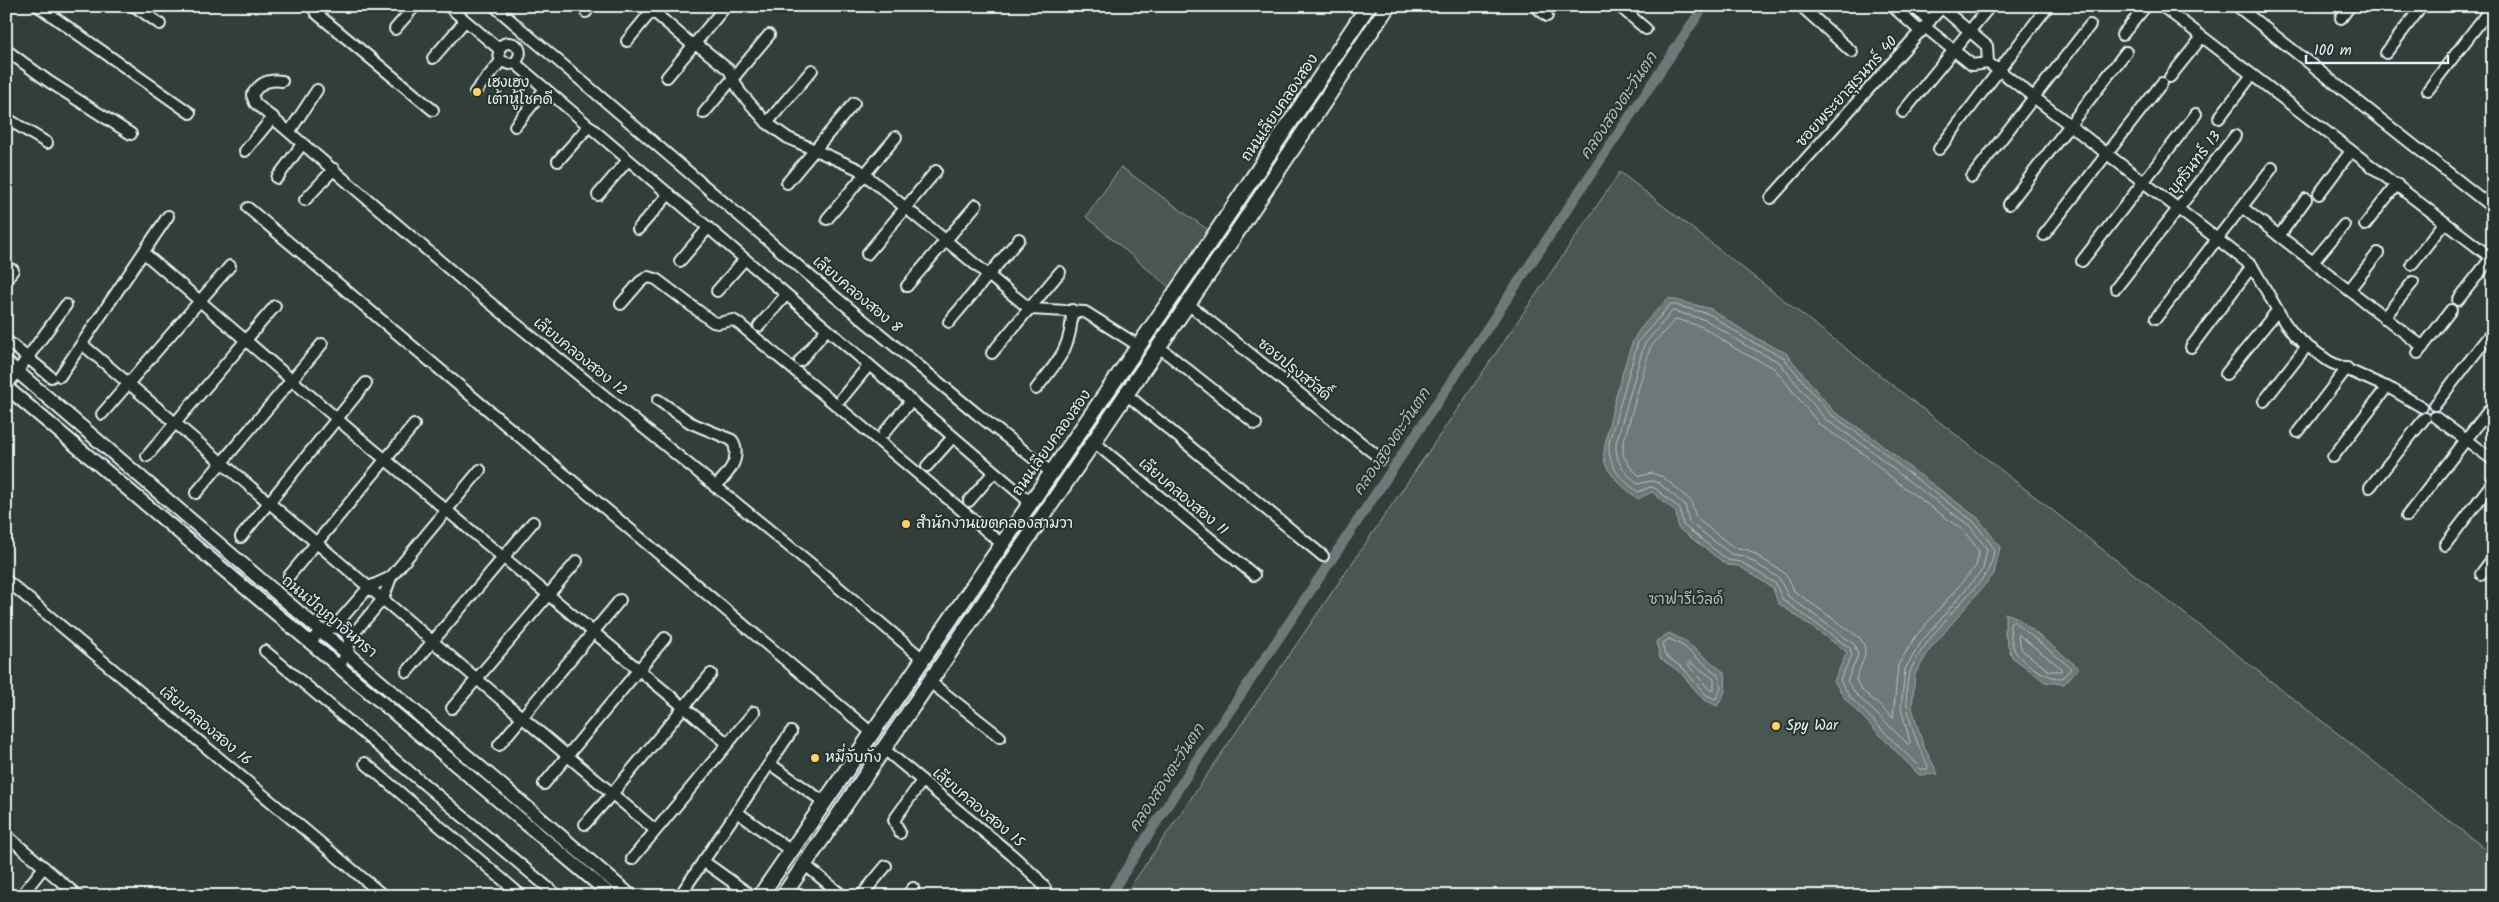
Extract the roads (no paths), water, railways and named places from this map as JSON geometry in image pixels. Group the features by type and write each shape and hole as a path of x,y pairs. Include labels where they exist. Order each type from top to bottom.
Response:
{"main road":[{"name":"ถนนเลียบคลองสอง","path":"760,896 1139,346 1368,6"},
{"path":"783,896 1159,347 1388,6"},
{"path":"887,712 902,723"}],"street":[{"path":"38,6 190,113"},
{"path":"134,6 160,24"},
{"path":"312,6 316,13 432,110"},
{"path":"395,29 415,6"},
{"path":"448,6 499,49"},
{"name":"เลียบคลองสอง 8","path":"494,6 722,202 977,414 1052,473"},
{"path":"1535,6 1547,16"},
{"path":"1619,6 1646,29"},
{"path":"1801,6 1852,52"},
{"path":"1892,6 1926,27 1972,65 1988,63 2000,71 2252,266 2277,310 2295,336 2307,346 2330,362 2387,387 2422,407"},
{"path":"1912,6 1926,27"},
{"path":"1903,112 1990,6"},
{"path":"1939,149 2048,6"},
{"path":"2122,35 2146,6"},
{"path":"2162,6 2492,258 2458,300"},
{"path":"2237,6 2493,208"},
{"path":"2342,18 2350,6"},
{"path":"2386,53 2422,6"},
{"path":"667,77 725,7"},
{"path":"1943,7 1987,46 1988,63"},
{"name":"ซอยพระยาสุเรนทร์ 40","path":"1771,198 1943,7"},
{"path":"627,41 651,8 695,45 716,59 734,78 740,92 768,123 788,138 858,169 1030,309 1085,312 1139,346"},
{"path":"2428,90 2491,8"},
{"path":"433,58 465,21"},
{"path":"1972,177 2090,25"},
{"path":"704,113 769,35"},
{"path":"2044,234 2202,37"},
{"path":"510,42 516,45 520,51 519,58 510,64 501,61 498,55 499,49 504,44 510,42"},
{"path":"6,50 48,81 131,134"},
{"path":"2009,204 2126,52"},
{"path":"475,92 501,61"},
{"path":"514,63 1031,503"},
{"path":"768,123 812,70"},
{"path":"2219,118 2252,75"},
{"name":"เลียบคลองสอง 12","path":"282,81 268,80 252,95 255,103 462,280 811,564 923,660"},
{"path":"515,126 545,89"},
{"path":"290,131 317,90"},
{"path":"787,183 854,103"},
{"path":"2082,261 2196,114"},
{"path":"246,151 273,117"},
{"path":"6,118 46,142"},
{"path":"558,161 589,126"},
{"name":"บุศรินทร์ 13","path":"2116,288 2235,136"},
{"path":"827,219 896,137"},
{"path":"277,178 303,143"},
{"path":"2318,194 2351,150"},
{"path":"598,195 628,160"},
{"path":"2156,318 2243,208 2272,168"},
{"path":"305,200 334,169"},
{"path":"867,254 936,171"},
{"path":"2365,226 2397,184"},
{"path":"638,229 669,194"},
{"path":"2279,236 2306,199"},
{"path":"907,286 976,205"},
{"path":"248,208 872,733"},
{"path":"2243,208 2384,318 2420,350 2451,310"},
{"path":"6,340 28,359 55,377 82,344 168,216"},
{"path":"2412,264 2445,222"},
{"path":"2313,262 2344,224"},
{"path":"680,260 708,228"},
{"path":"949,322 1018,239"},
{"path":"144,253 337,418 727,743"},
{"path":"2349,290 2378,253"},
{"path":"717,291 745,260"},
{"path":"102,414 230,266"},
{"path":"2190,347 2252,266"},
{"path":"6,280 13,270"},
{"path":"992,353 1060,272"},
{"path":"621,304 640,282 648,277 656,279 713,322 733,320 738,323 1002,544"},
{"path":"2384,318 2413,282"},
{"path":"759,326 786,295"},
{"name":"ซอยปรุงสวัสดิ์","path":"1188,304 1381,459"},
{"path":"6,387 66,305"},
{"path":"147,456 275,306"},
{"path":"1036,389 1064,353 1070,340 1072,310"},
{"path":"2226,374 2277,310"},
{"path":"800,361 827,329"},
{"path":"2434,405 2488,337"},
{"path":"82,344 269,505 384,599 655,830"},
{"path":"196,494 294,380 322,344"},
{"path":"2264,401 2307,346"},
{"path":"1159,347 1256,424"},
{"name":"ถนนปัญญาอินทรา","path":"6,362 631,896"},
{"path":"842,398 869,366"},
{"path":"2298,432 2347,368"},
{"path":"242,537 366,383"},
{"name":"ถนนปัญญาอินทรา","path":"6,387 311,641 612,896"},
{"path":"2334,457 2387,387"},
{"path":"1126,394 1323,556"},
{"path":"658,400 691,423 732,440 735,445 734,462 729,473 715,487"},
{"path":"884,433 911,401"},
{"path":"2370,487 2430,418 2437,411 2434,405 2428,403 2422,407 2421,413 2430,418 2466,440 2493,460"},
{"path":"2408,516 2493,405"},
{"path":"289,576 414,425"},
{"path":"927,466 953,437"},
{"name":"เลียบคลองสอง 11","path":"1094,442 1254,575"},
{"path":"349,639 384,599 391,577 480,470"},
{"path":"969,501 994,472"},
{"path":"2445,545 2493,482"},
{"path":"407,672 532,522"},
{"path":"2481,574 2493,558"},
{"path":"452,708 478,680 576,561"},
{"path":"311,641 320,631 335,626 369,587 391,577"},
{"name":"เลียบคลองสอง 16","path":"6,580 384,896"},
{"path":"499,745 620,600"},
{"path":"335,626 344,630 349,639 349,655 339,665"},
{"path":"544,784 664,638"},
{"path":"265,651 558,896"},
{"path":"585,824 711,674"},
{"path":"930,682 1000,737"},
{"path":"632,859 754,712"},
{"path":"681,894 792,732"},
{"name":"เลียบคลองสอง 15","path":"884,748 1012,854 1041,883 1045,888 1046,896"},
{"path":"365,764 522,896"},
{"path":"770,764 824,802"},
{"path":"900,833 894,820 922,781"},
{"path":"737,812 791,851"},
{"path":"6,835 78,896"},
{"path":"703,861 752,896"},
{"path":"804,864 843,896"},
{"path":"861,896 886,866"},
{"path":"21,896 44,867"}],"water":[{"path":"1668,298 1711,309 1750,335 1786,353 1833,411 1875,439 1909,467 1978,518 2000,547 1994,574 1931,648 1915,674 1912,708 1923,745 1938,774 1919,775 1846,700 1834,681 1847,652 1778,603 1773,588 1739,566 1727,565 1678,528 1676,512 1652,492 1638,499 1609,471 1604,459 1606,437 1631,347 1641,329"},
{"path":"2005,613 2016,617 2079,668 2064,684 2045,682 2012,657 2005,635"},
{"path":"1669,633 1685,641 1725,673 1725,691 1717,706 1703,699 1681,673 1660,658 1656,641"}],"waterway":[{"name":"คลองสองตะวันตก","path":"1109,896 1198,758 1704,6"}],"place":[{"name":"เฮงเฮง เต้าหู้โชคดี","path":"477,92"},
{"name":"สำนักงานเขตคลองสามวา","path":"906,524"},
{"name":"Spy War","path":"1776,726"},
{"name":"หมี่จับกัง","path":"815,758"}],"park label":[{"name":"ซาฟารีเวิลด์","path":"1686,600"}]}
